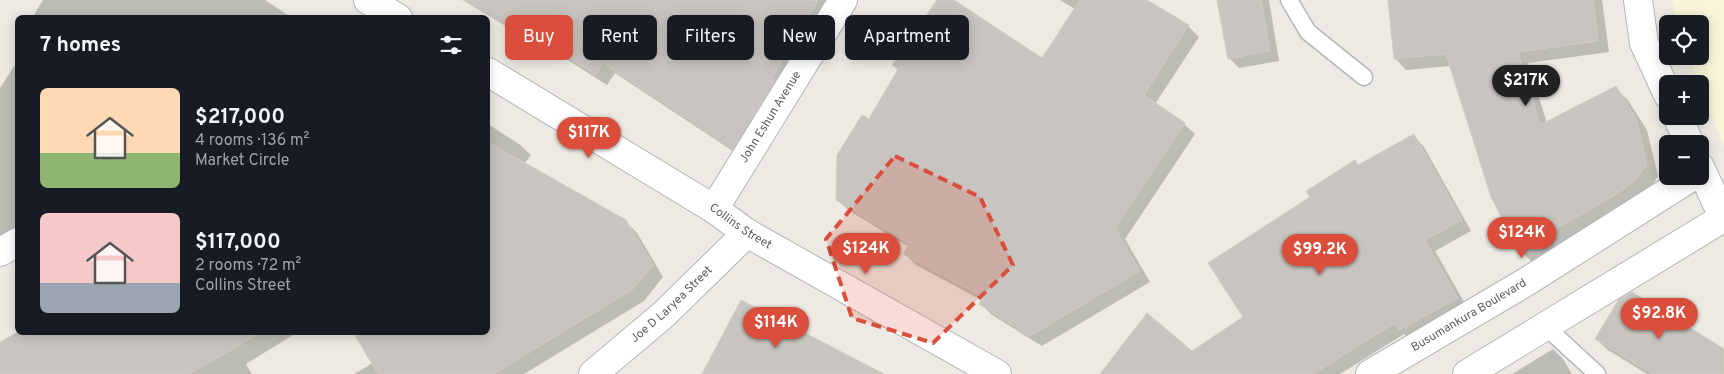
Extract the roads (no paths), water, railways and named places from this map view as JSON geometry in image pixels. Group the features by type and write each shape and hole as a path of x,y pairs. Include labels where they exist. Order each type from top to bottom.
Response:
{"street":[{"path":"368,0 393,15"},
{"path":"404,15 413,0"},
{"name":"John Eshun Avenue","path":"714,209 843,0"},
{"path":"1638,0 1644,43 1659,75"},
{"name":"Collins Street","path":"490,73 714,209 748,233 997,374"},
{"name":"Busumankura Boulevard","path":"1370,374 1526,282 1677,185"},
{"path":"1467,374 1723,218 1706,185"},
{"name":"Joe D Laryea Street","path":"593,374 663,315 748,233"},
{"path":"0,252 15,244"}],"lane":[{"path":"1289,0 1308,32 1364,77"},
{"path":"1545,326 1597,374"}]}
